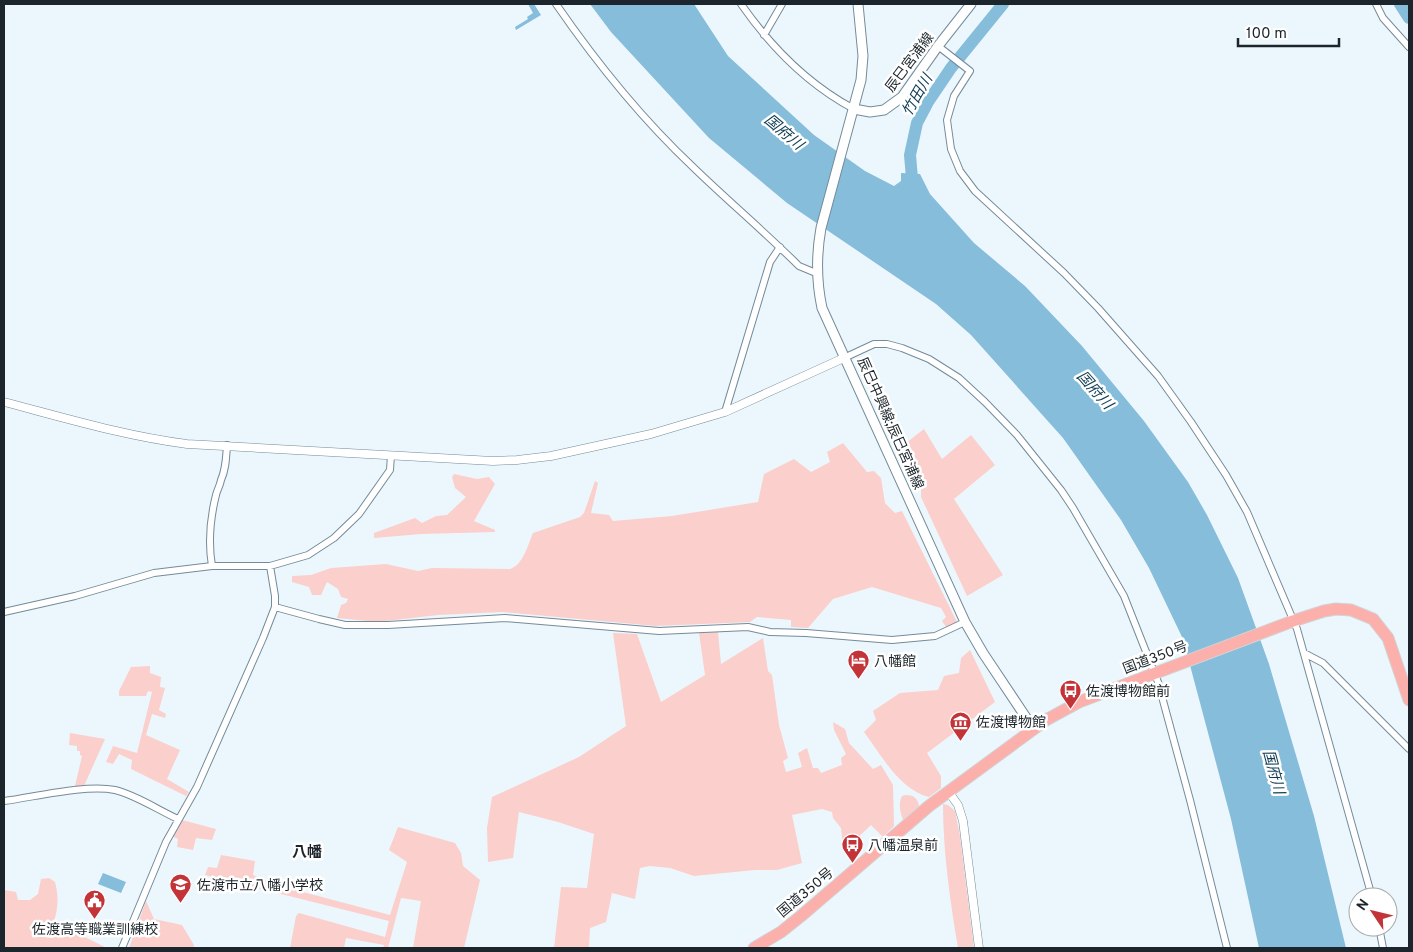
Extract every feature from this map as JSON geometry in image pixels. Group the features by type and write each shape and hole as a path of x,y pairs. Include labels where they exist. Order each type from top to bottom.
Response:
{"highway":[{"name":"国道350号","path":"754,948 801,916 948,791 1033,728 1079,702 1156,672 1324,610 1336,608 1351,610 1373,620 1388,638 1409,700"}],"main road":[{"name":"辰巳中興線;辰巳宮浦線","path":"858,4 863,56 861,80 821,228 816,270 822,308 846,357 965,622 983,653 1033,728"},
{"name":"辰巳宮浦線","path":"854,109 870,112 884,110 902,97 971,4"}],"street":[{"path":"556,4 582,43 640,111 692,166 799,266 816,270"},
{"path":"741,4 777,51 814,84 854,109"},
{"path":"764,34 782,4"},
{"path":"1376,4 1383,18 1409,47"},
{"path":"940,48 970,71 954,96 947,120 951,148 960,171 975,191 1064,273 1098,308 1158,376 1192,422 1246,512 1304,653 1369,887"},
{"path":"725,412 770,262 780,247"},
{"path":"4,402 143,437 188,444 493,461 551,456 651,434 725,412 874,344 887,344 902,348 929,359 960,378 1017,435 1073,508 1124,596 1156,672 1227,948"},
{"path":"212,566 209,546 212,515 226,462 227,446"},
{"path":"4,612 75,596 154,573 212,566 270,566 308,556 350,524 359,514 390,470 392,455"},
{"path":"122,948 147,886 178,819 197,788 263,638 275,607 270,566"},
{"path":"275,607 345,625 388,625 505,618 659,631 748,627 770,632 892,640 935,636 965,622"},
{"path":"1304,653 1323,663 1409,749"},
{"path":"4,801 86,789 109,790 128,795 178,819"},
{"path":"948,791 958,805 963,821 979,948"}],"shaded area":[{"path":"924,429 942,459 971,435 995,465 954,499 1003,575 967,596 921,497 921,490 902,446"},
{"path":"843,443 867,472 874,471 881,478 885,503 895,513 902,511 957,622 946,627 942,621 946,617 941,608 872,587 833,599 808,628 791,627 791,620 757,617 750,622 656,626 502,612 438,615 377,622 337,618 341,605 346,603 348,599 341,597 338,589 327,582 321,595 312,595 309,587 292,582 292,576 311,575 331,568 386,564 418,571 432,568 510,569 515,567 522,559 533,533 580,517 584,513 595,481 598,483 591,513 609,515 613,521 672,516 758,502 764,474 794,459 811,472 830,462 827,452"},
{"path":"454,474 477,479 489,477 495,484 474,521 495,530 495,532 421,534 374,538 374,533 415,518 422,523 436,516 447,515 466,497 455,488 452,477"},
{"path":"718,632 721,664 763,638 768,671 772,675 779,725 788,758 783,761 786,772 802,767 798,753 807,748 813,768 818,768 821,773 842,765 841,758 846,754 834,730 833,722 845,729 849,743 873,769 881,765 893,785 894,826 883,837 871,825 850,845 843,846 841,828 833,818 832,812 822,809 792,815 802,863 777,870 755,870 694,876 670,868 650,866 640,868 635,899 612,893 606,922 590,928 589,948 554,948 561,887 587,888 594,834 519,812 513,858 488,862 487,828 492,797 579,757 626,726 613,633 637,634 661,702 705,675 699,633"},
{"path":"970,650 995,702 927,753 941,776 941,788 929,797 909,787 892,771 864,732 876,720 873,711 900,693 938,690 944,676 959,673 961,658"},
{"path":"150,666 150,673 161,677 160,687 165,688 159,710 166,714 165,718 152,714 146,735 180,750 167,779 189,792 186,796 131,769 132,760 119,754 113,764 106,762 113,746 137,753 152,692 148,691 146,696 119,696 119,691 131,667"},
{"path":"70,733 105,739 84,786 75,786 82,756 80,751 77,751 77,746 69,745"},
{"path":"906,795 915,798 919,806 903,820 900,802 902,796"},
{"path":"943,804 948,805 955,811 960,836 974,948 958,948 944,840"},
{"path":"182,820 216,829 212,840 196,838 193,850 177,847 178,839 172,836"},
{"path":"398,827 455,843 461,853 463,866 480,880 464,948 413,948 421,901 401,898 388,948 383,948 384,945 346,938 344,948 290,948 296,916 299,913 385,937 389,921 205,875 208,867 217,868 221,855 255,861 253,875 284,887 390,915 407,862 389,850"},
{"path":"49,878 55,882 57,893 54,922 107,948 4,948 4,890 16,892 18,900 30,900 38,894 41,879"},
{"path":"146,901 154,919 182,925 194,945 193,948 129,948"}],"water":[{"path":"528,4 534,4 541,15 516,30 515,27 528,19 527,17 533,13"},
{"name":"国府川","path":"590,4 694,4 728,56 814,135 865,171 894,186 901,181 901,173 920,174 930,194 974,243 1025,286 1082,346 1144,421 1188,482 1207,515 1238,578 1269,664 1314,816 1346,948 1259,948 1231,819 1183,639 1149,568 1121,520 1063,438 971,335 936,304 787,203 709,138 611,32"},
{"path":"103,873 126,882 121,893 98,884"}],"waterway":[{"name":"竹田川","path":"913,190 910,155 917,123 928,102 951,68 1003,4"},
{"name":"竹田川","path":"1400,4 1409,18"}],"place":[{"name":"八幡館","path":"858,680"},
{"name":"佐渡博物館前","path":"1070,710"},
{"name":"佐渡博物館","path":"960,741"},
{"name":"八幡温泉前","path":"852,864"},
{"name":"佐渡市立八幡小学校","path":"181,904"},
{"name":"佐渡高等職業訓練校","path":"95,920"}],"district":[{"name":"八幡","path":"307,852"}]}
